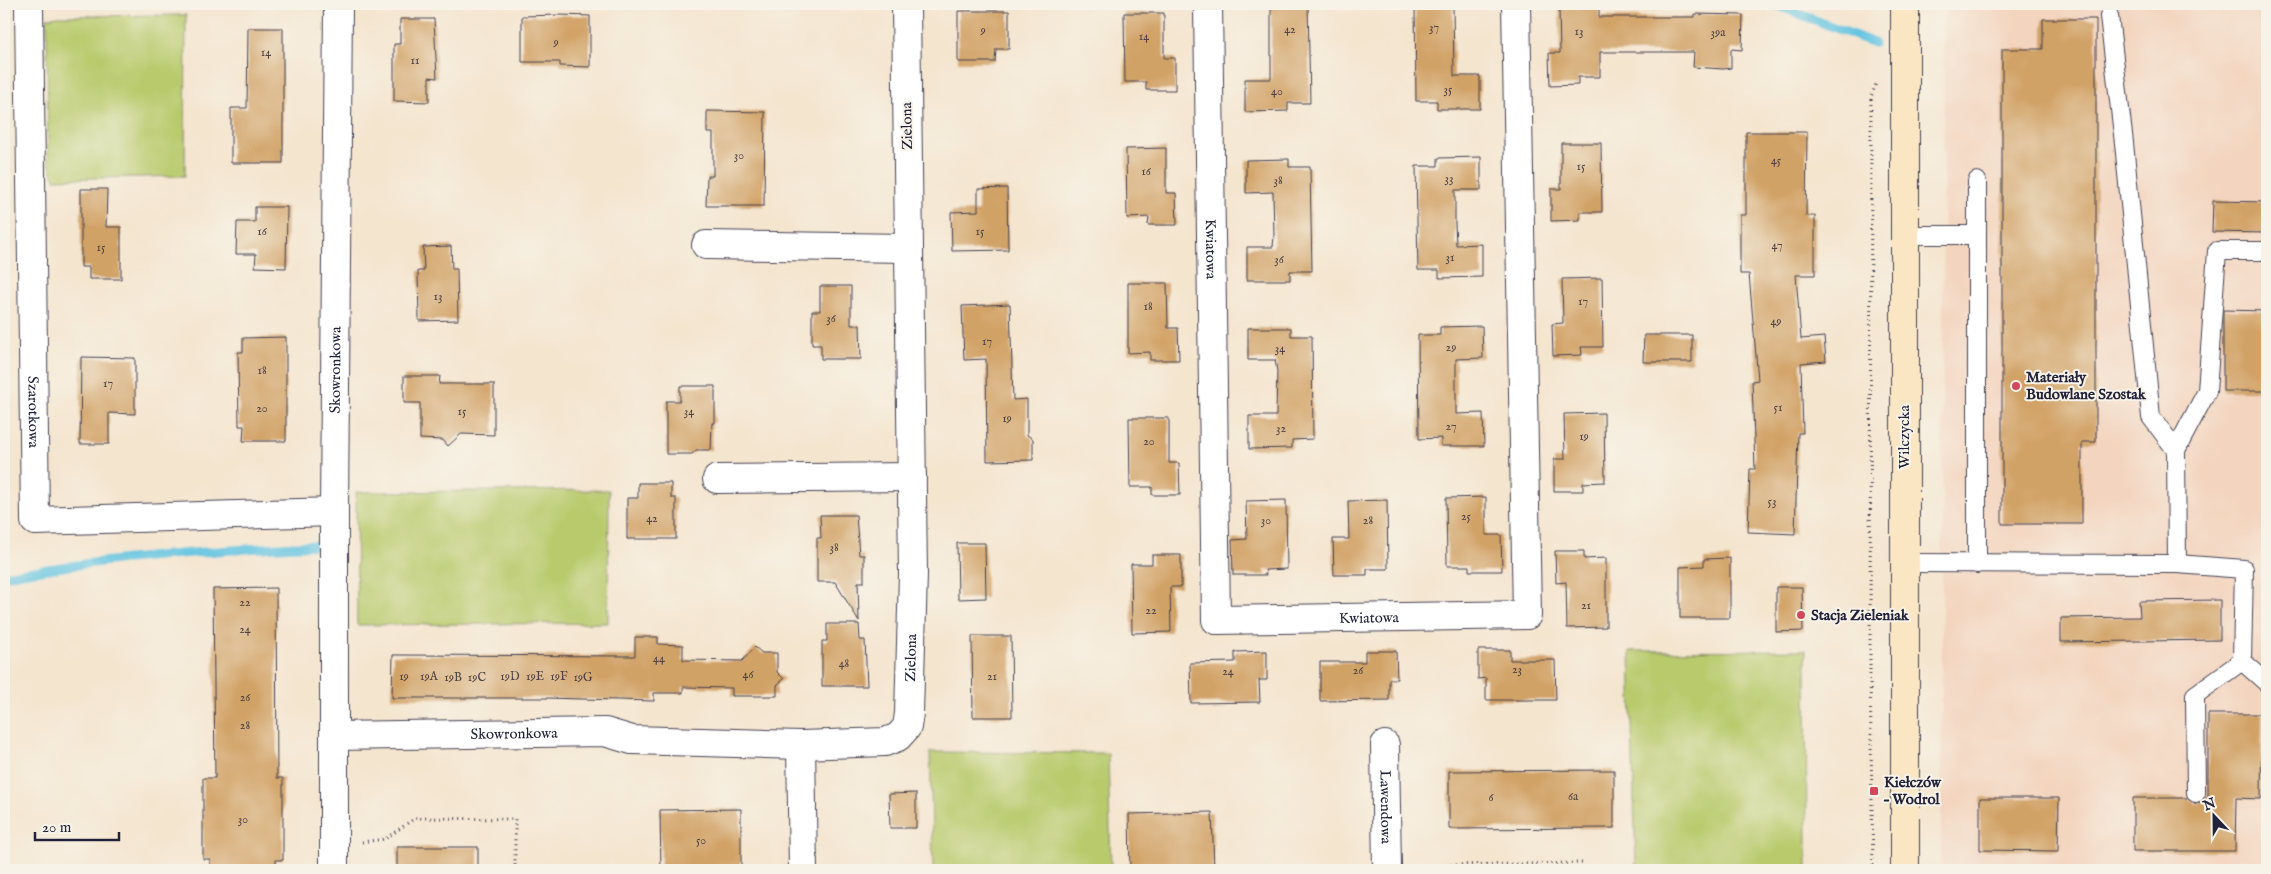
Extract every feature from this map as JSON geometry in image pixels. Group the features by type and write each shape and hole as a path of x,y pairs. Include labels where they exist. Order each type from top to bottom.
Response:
{"street":[{"name":"Szarotkowa","path":"29,4 35,522 334,512"},
{"name":"Skowronkowa","path":"334,866 334,512 338,4"},
{"name":"Zielona","path":"632,740 801,745 885,742 898,736 907,727 913,574 906,4"},
{"name":"Kwiatowa","path":"1208,4 1216,620 1527,615 1516,4"},
{"name":"Wilczycka","path":"1905,4 1905,870"},
{"path":"706,244 908,248"},
{"path":"717,478 912,477"},
{"name":"Skowronkowa","path":"334,736 605,732 632,740"},
{"path":"801,745 803,870"},
{"name":"Lawendowa","path":"1385,745 1387,870"}],"lane":[{"path":"2109,16 2124,143 2151,417 2176,450"},
{"path":"1977,181 1977,564"},
{"path":"1905,235 1977,235"},
{"path":"2177,564 2176,450 2207,391 2217,251 2267,251"},
{"path":"1904,563 2177,564 2244,569 2242,661 2267,683"},
{"path":"2196,793 2195,695 2242,661"}],"path":[{"path":"1871,97 1870,674 1873,870"},
{"path":"334,866 348,858 350,849 356,842 385,839 415,818 515,819 515,870"},
{"path":"1452,870 1452,866 1583,863"}],"shaded area":[{"path":"1944,4 2267,4 2267,870 1941,870"}],"green space":[{"path":"186,15 185,176 55,179 48,161 47,18 58,16"},
{"path":"609,490 608,623 357,625 356,492"},
{"path":"1806,650 1807,870 1636,870 1630,651"},
{"path":"930,752 1108,753 1111,870 933,870"}],"building":[{"path":"1271,4 1308,4 1310,103 1288,103 1288,111 1245,112 1245,79 1271,79"},
{"path":"1415,4 1453,4 1454,76 1480,76 1480,109 1437,109 1437,101 1416,101"},
{"path":"1599,7 1599,17 1695,17 1695,14 1743,15 1742,50 1731,49 1731,68 1723,69 1693,67 1694,52 1600,52 1600,77 1578,77 1578,85 1550,86 1549,53 1560,53 1559,8"},
{"path":"958,11 1009,11 1009,49 996,49 995,62 958,62"},
{"path":"1124,13 1164,13 1164,58 1175,58 1175,90 1146,90 1146,82 1125,82"},
{"path":"522,16 590,16 590,67 560,66 560,62 522,62"},
{"path":"400,19 434,19 437,78 429,77 429,102 394,101 394,44 400,44"},
{"path":"2043,19 2096,19 2096,442 2082,442 2082,524 2002,524 2002,49 2043,49"},
{"path":"248,28 283,28 283,163 231,163 231,108 247,108"},
{"path":"707,111 765,112 764,206 706,206 707,176 713,176 713,133 707,133"},
{"path":"1746,132 1807,132 1806,216 1815,216 1815,275 1796,275 1801,339 1824,337 1826,361 1801,363 1803,433 1798,433 1795,534 1748,532 1750,469 1755,469 1752,381 1758,380 1749,274 1740,274 1740,215 1746,215"},
{"path":"1561,143 1601,143 1602,212 1580,212 1580,220 1551,221 1551,189 1561,189"},
{"path":"1166,148 1166,193 1176,193 1177,225 1148,225 1149,217 1127,218 1126,149"},
{"path":"1481,157 1481,190 1455,190 1455,223 1456,245 1482,244 1482,277 1439,278 1439,270 1418,270 1416,166 1438,166 1438,158"},
{"path":"1289,159 1289,167 1310,167 1312,271 1290,271 1290,280 1247,280 1247,247 1273,247 1274,236 1273,192 1246,193 1246,160"},
{"path":"1007,188 1008,250 952,251 951,212 978,211 978,189"},
{"path":"81,189 107,189 106,227 121,227 121,279 89,279 89,267 81,267"},
{"path":"2213,201 2267,202 2267,233 2212,232"},
{"path":"255,207 287,207 286,268 255,267 256,254 236,254 237,222 255,222"},
{"path":"451,246 452,269 457,269 458,320 419,321 418,271 424,271 423,247"},
{"path":"1602,278 1603,347 1581,347 1582,355 1553,356 1552,324 1563,323 1562,279"},
{"path":"1128,283 1167,283 1168,328 1178,328 1179,360 1150,360 1150,352 1128,353"},
{"path":"820,286 851,286 851,325 860,325 861,359 821,359 821,345 812,345 812,311 820,311"},
{"path":"1010,304 1013,400 1027,399 1027,435 1033,439 1033,460 987,461 986,359 964,360 962,306"},
{"path":"2223,310 2267,311 2267,391 2223,391"},
{"path":"1482,326 1483,358 1456,359 1456,414 1483,413 1484,446 1441,446 1441,438 1419,439 1418,335 1440,335 1440,327"},
{"path":"1248,328 1291,328 1291,336 1312,336 1313,439 1292,440 1292,448 1249,449 1249,416 1276,416 1277,371 1275,360 1248,360"},
{"path":"1644,335 1692,335 1692,362 1643,362"},
{"path":"286,337 286,441 243,441 244,426 239,426 238,352 243,352 243,338"},
{"path":"81,357 135,358 135,414 109,413 109,444 80,444"},
{"path":"404,376 440,376 439,384 494,384 494,435 461,434 448,446 443,440 420,439 420,403 404,403"},
{"path":"680,386 715,386 715,423 712,423 711,450 696,450 692,454 666,454 666,401 680,401"},
{"path":"1604,413 1605,482 1583,483 1583,491 1554,491 1554,459 1565,459 1564,414"},
{"path":"1129,418 1169,418 1169,463 1179,463 1180,495 1152,495 1152,487 1130,487"},
{"path":"638,483 671,483 671,498 676,498 676,539 627,539 627,498 638,498"},
{"path":"1486,497 1486,535 1501,535 1502,571 1469,571 1469,566 1447,566 1446,498"},
{"path":"1286,500 1287,569 1265,570 1266,575 1233,575 1232,540 1247,539 1246,501"},
{"path":"1387,500 1388,569 1367,569 1367,575 1334,575 1333,539 1349,539 1348,501"},
{"path":"820,515 856,515 859,555 864,555 864,582 858,582 859,621 835,582 817,582 817,538 821,538"},
{"path":"957,543 985,543 986,598 958,599"},
{"path":"1555,551 1584,551 1584,559 1606,558 1606,627 1567,628 1566,582 1556,583"},
{"path":"1152,555 1181,555 1181,587 1170,587 1171,632 1132,633 1131,564 1152,564"},
{"path":"1730,558 1730,618 1680,618 1680,567 1704,566 1704,559"},
{"path":"1776,587 1802,587 1803,631 1776,632"},
{"path":"276,588 277,778 283,778 283,860 276,860 276,870 210,870 210,859 203,859 203,778 215,778 213,589"},
{"path":"2220,600 2220,640 2061,642 2061,618 2140,617 2139,601"},
{"path":"827,624 859,624 860,640 865,640 867,686 822,686 822,641 827,641"},
{"path":"972,636 1011,636 1012,717 973,717"},
{"path":"635,637 658,637 658,644 683,645 683,660 742,661 755,647 762,653 777,653 777,672 784,679 777,685 777,696 732,696 732,688 683,687 683,693 654,693 654,701 546,698 392,698 393,655 635,656"},
{"path":"1478,650 1510,650 1510,660 1555,660 1556,700 1486,700 1486,678 1478,679"},
{"path":"1267,651 1267,680 1259,680 1260,702 1191,703 1190,663 1235,662 1235,652"},
{"path":"1365,651 1396,651 1397,679 1389,679 1389,700 1320,701 1320,662 1365,662"},
{"path":"2208,714 2262,714 2261,799 2236,798 2235,851 2133,851 2133,798 2187,798 2196,804 2208,798"},
{"path":"1614,770 1614,828 1449,829 1449,771"},
{"path":"916,793 916,828 890,828 889,794"},
{"path":"1980,798 2059,798 2058,851 1980,850"},
{"path":"741,809 741,870 661,870 660,810"},
{"path":"1212,812 1214,870 1130,870 1129,814"},
{"path":"397,847 478,847 478,870 397,870"}],"waterway":[{"path":"1774,4 1874,43"},
{"path":"4,576 82,564 160,556 318,545"}],"place":[{"name":"Materiały Budowlane Szostak","path":"2016,386"},
{"name":"Stacja Zieleniak","path":"1801,615"},
{"name":"Kiełczów – Wodrol","path":"1874,791"}]}
